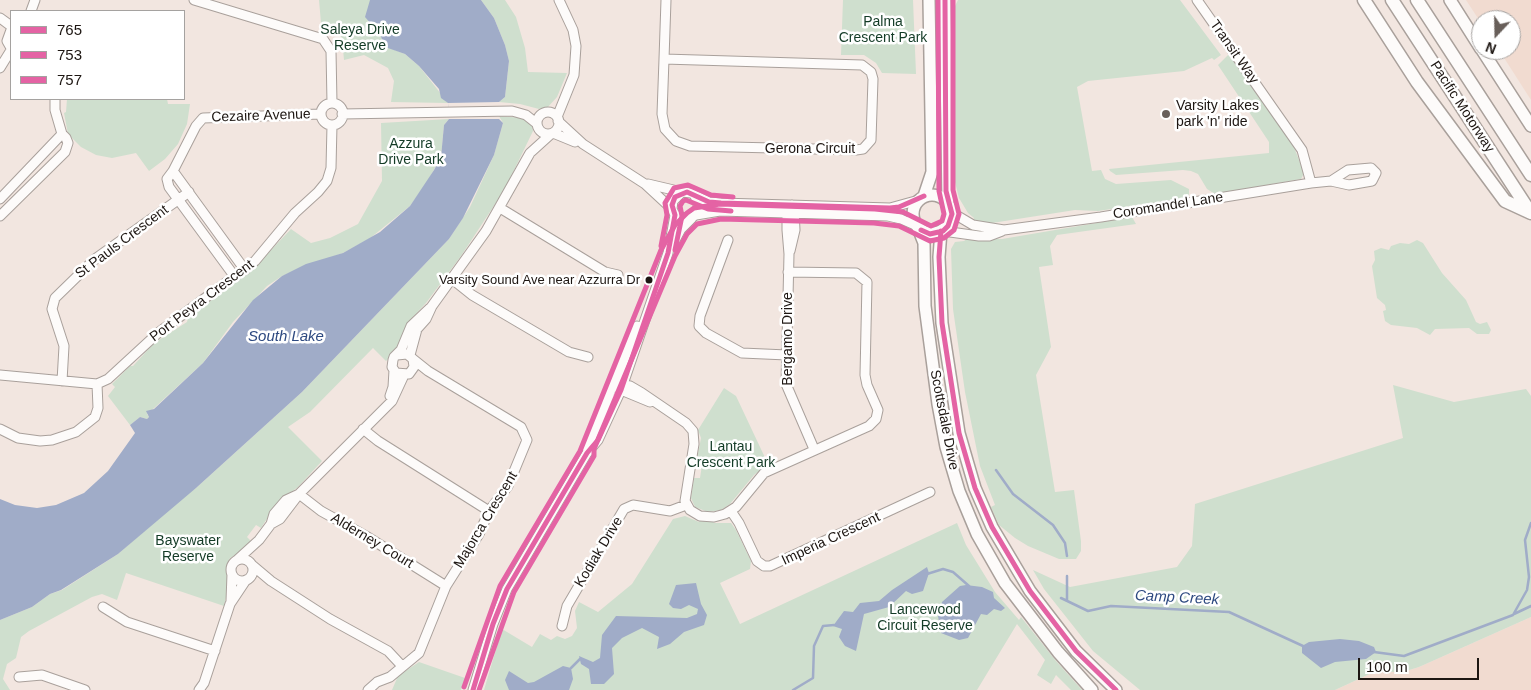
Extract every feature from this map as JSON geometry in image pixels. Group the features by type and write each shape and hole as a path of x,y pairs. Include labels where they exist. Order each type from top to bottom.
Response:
{"highway":[{"path":"1364,0 1417,82 1505,201 1531,213"},
{"name":"Pacific Motorway","path":"1392,0 1531,213"},
{"name":"Pacific Motorway","path":"1417,0 1531,175"}],"main road":[{"path":"929,0 932,172 913,211 912,217 918,227 930,234 942,231 951,220 949,207 945,0"},
{"path":"1450,0 1471,34"},
{"path":"1488,60 1531,126"},
{"path":"921,198 937,195 949,207"},
{"name":"Scottsdale Drive","path":"918,227 924,243 925,306 938,404 946,447 959,491 977,534 1005,583 1058,652 1092,690"},
{"name":"Scottsdale Drive","path":"942,231 939,257 942,322 958,426 975,488 992,527 1030,591 1076,651 1116,690"}],"street":[{"path":"194,0 211,2 323,39 329,44 331,51 332,103"},
{"path":"530,153 558,128 558,119 574,75 576,46 573,30 559,0"},
{"name":"Gerona Circuit","path":"664,59 862,65 871,72 873,79 871,140 863,149 856,150 682,145 669,136 663,122 664,59 666,0"},
{"name":"Transit Way","path":"1197,0 1302,150 1311,183"},
{"path":"0,32 10,46 0,68"},
{"path":"382,409 392,390 393,360 401,350 411,326 432,306 477,245 500,208 530,153 538,117 545,113 567,92"},
{"path":"0,216 65,152 68,143 62,134 57,119 55,100"},
{"path":"332,103 339,107 342,114 340,121 332,125 324,122 321,114 324,106 332,103"},
{"path":"512,111 519,108 552,113 583,144 645,184 683,219 720,211 890,208 921,198"},
{"path":"342,114 512,111 526,116 542,133 552,133 583,144"},
{"name":"Cezaire Avenue","path":"173,171 196,126 203,118 321,114"},
{"name":"Port Peyra Crescent","path":"97,384 108,379 158,333 260,257 295,213 318,192 327,180 332,162 332,125"},
{"path":"13,203 2,196 62,134"},
{"path":"235,277 167,183 167,179 173,171 244,270"},
{"name":"Coromandel Lane","path":"942,231 988,236 1004,230 1101,217 1331,181"},
{"path":"645,184 721,203 792,211 888,216 902,219 918,227"},
{"name":"St Pauls Crescent","path":"62,381 64,346 52,309 54,298 95,259 189,192"},
{"path":"668,252 674,212 673,201 682,192"},
{"path":"473,688 493,624 507,589 587,453 587,448 619,386 668,252 681,229 694,216 699,207 695,196"},
{"name":"Coromandel Lane","path":"949,207 973,225 1004,230"},
{"path":"500,208 605,272 618,275"},
{"name":"Bergamo Drive","path":"792,211 794,239 789,254 786,355 788,392 814,450"},
{"path":"728,240 700,316 699,326 706,333 742,353 786,355"},
{"path":"619,386 642,393 686,423 694,431 694,444 685,496 686,505 692,512 700,516 720,516 730,511 764,473 869,426 878,415 878,410 867,385 865,375 868,287 864,278 856,273 788,272"},
{"path":"452,279 472,295 569,352 588,357"},
{"path":"202,688 230,604 231,568 259,540 271,524 280,519 299,494 392,401 408,373 418,329 426,319 432,306"},
{"path":"397,355 403,353 412,357"},
{"name":"Majorca Crescent","path":"368,690 419,653 446,586 479,534 489,511 514,474 526,447 525,433 515,422 428,371 412,357"},
{"path":"394,370 408,373 428,371"},
{"path":"0,375 97,384 98,408 95,417 76,432 52,440 40,441 18,438 0,429"},
{"path":"363,429 378,441 489,511"},
{"name":"Imperia Crescent","path":"730,511 739,523 757,561 764,566 770,566 930,492"},
{"name":"Alderney Court","path":"299,494 321,511 366,536 446,586"},
{"name":"Kodiak Drive","path":"562,626 567,606 626,507 637,506 670,511 686,505"},
{"path":"230,604 246,580 252,575 251,563 259,540"},
{"path":"237,560 244,559 251,563 271,581 330,619 388,652 402,666"},
{"path":"232,574 236,579 271,581"},
{"path":"103,606 127,622 215,651"},
{"path":"19,677 42,675 84,690"}],"shaded area":[{"path":"1466,0 1531,0 1531,100 1505,60 1521,60 1521,10 1473,10"},
{"path":"1531,617 1531,690 1335,690 1374,672 1403,672 1419,667"}],"green space":[{"name":"Saleya Drive Reserve","path":"319,0 370,0 370,7 385,46 405,54 419,66 448,103 391,102 394,81 388,68 364,55 344,60 342,38 334,29 321,23"},
{"path":"481,0 505,0 516,17 525,48 528,72 567,73 557,97 547,108 539,109 520,104 499,102 505,97 509,61 494,18"},
{"name":"Palma Crescent Park","path":"843,0 913,0 916,74 882,73 876,63 864,55 841,55"},
{"path":"958,0 1180,0 1221,55 1214,60 1212,58 1184,71 1088,81 1077,87 1092,171 1101,170 1105,179 1116,184 1171,180 1189,189 1189,195 1186,198 1098,211 1075,210 992,223 973,221 974,218 968,213 959,198 954,178 952,12"},
{"path":"1229,54 1294,147 1304,173 1301,179 1215,194 1207,189 1198,174 1191,171 1116,175 1110,171 1109,169 1269,153 1269,142 1218,65"},
{"path":"67,100 167,100 168,104 190,104 187,124 178,144 165,159 149,171 136,153 112,158 96,155 81,147 68,134 64,113 66,112"},
{"name":"Bayswater Reserve","path":"499,116 523,118 532,125 533,131 505,189 461,256 426,303 411,319 398,349 386,361 373,348 310,412 288,427 322,461 298,487 277,503 261,528 256,525 247,537 251,541 240,553 230,558 226,569 229,584 224,606 126,573 117,600 102,594 92,597 21,637 16,658 7,664 3,679 10,690 0,690 0,620 32,607 50,594 62,590 118,554 184,496 196,488 302,392 449,239 470,207 494,155 503,123"},
{"name":"Azzura Drive Park","path":"449,119 444,125 441,157 426,184 410,206 369,239 343,253 282,276 267,286 233,322 203,363 147,414 149,417 147,419 140,417 130,425 108,396 115,387 112,384 130,366 133,366 154,343 187,322 188,317 250,272 291,229 311,243 330,238 358,224 382,181 381,123"},
{"path":"1132,217 1136,224 1057,235 1050,246 1053,265 1039,267 1051,347 1036,375 1055,492 1074,490 1081,541 1081,551 1076,559 1059,559 1028,546 1015,538 999,525 991,507 995,505 980,466 965,392 953,309 951,249 955,242 964,241 968,238 1002,239"},
{"path":"1417,240 1423,243 1442,273 1466,300 1476,322 1480,324 1487,322 1491,330 1489,334 1477,334 1469,328 1435,329 1430,335 1417,328 1391,325 1385,321 1383,311 1386,310 1385,305 1377,298 1372,266 1375,260 1374,251 1381,248 1389,250 1391,246 1400,243 1409,244"},
{"path":"1393,385 1454,402 1526,389 1531,396 1531,617 1419,667 1403,672 1374,672 1335,690 1140,690 1093,651 1044,589 1033,570 1070,587 1177,567 1192,546 1195,504 1403,438"},
{"name":"Lantau Crescent Park","path":"724,388 736,396 768,464 754,475 730,504 721,510 708,512 695,507 691,498 694,478 700,478 702,465 696,464 701,438 698,430"},
{"name":"Lancewood Circuit Reserve","path":"685,516 699,522 700,519 713,520 714,523 731,523 736,530 751,561 750,569 720,583 740,624 957,523 966,545 995,592 1019,620 1021,617 1082,690 1071,690 1056,675 1051,684 1037,675 1045,660 1017,624 977,690 484,690 502,629 532,647 540,634 551,640 557,636 565,639 572,636 577,628 575,611 579,602 598,612 632,584 673,519"},
{"path":"419,662 465,678 461,690 392,690 398,676"}],"water":[{"name":"South Lake","path":"370,0 481,0 494,18 509,61 505,97 499,102 499,119 503,123 494,155 463,218 449,239 302,392 196,488 118,554 61,590 50,594 32,607 0,620 0,499 15,505 37,508 56,505 84,493 108,471 135,433 130,425 140,417 147,419 149,417 146,411 154,409 203,363 253,300 282,276 306,264 343,253 380,232 410,206 434,170 441,157 444,125 449,119 448,103 441,98 439,89 419,66 405,54 385,47 380,34 365,17"},
{"path":"927,567 929,573 923,591 912,594 906,591 889,607 864,614 856,651 845,646 839,637 842,629 833,626 844,611 853,612 860,603 879,601"},
{"path":"696,583 701,604 707,615 704,625 684,632 670,644 657,649 659,637 642,628 622,638 612,648 614,674 604,684 591,684 589,669 581,664 579,656 593,662 600,658 602,635 616,616 687,618 697,614 698,609 689,605 681,609 673,608 669,604 676,585"},
{"path":"960,586 982,587 993,592 994,598 1005,608 1001,611 994,609 987,615 981,614 968,638 959,640 941,633 938,616 942,602"},
{"path":"1340,639 1359,641 1374,647 1376,652 1366,659 1335,662 1321,668 1302,653 1302,646 1309,642"},
{"path":"563,666 571,668 573,679 569,690 509,690 505,680 509,671 528,683 534,682"}],"pier":[{"path":"499,102 499,119 449,119 448,103"}],"waterway":[{"path":"996,470 1013,494 1053,525 1065,543 1067,556"},
{"name":"Camp Creek","path":"1374,652 1404,656 1513,615 1527,590 1529,577 1525,540 1531,523"},
{"name":"Camp Creek","path":"927,574 943,569 953,572 969,586"},
{"path":"1067,576 1067,601"},
{"name":"Camp Creek","path":"1061,598 1088,611 1111,606 1229,612 1303,646"},
{"path":"1514,614 1531,606"},
{"name":"Camp Creek","path":"793,690 813,678 814,646 823,626 834,625"},
{"path":"571,668 580,659"}],"transit line":[{"name":"757","path":"464,687 500,586 580,451 661,250 675,225 687,213 694,208 720,204 875,209 903,212 931,226 942,221 944,214 939,191 938,0"},
{"name":"765","path":"921,230 930,234 943,231 948,226 952,214 946,191 945,0"},
{"name":"753","path":"479,690 514,592 594,456 594,449 675,256 687,234 697,224 721,219 874,223 899,226 930,241 944,238 954,230 959,214 953,190 953,0"},
{"name":"757","path":"661,246 667,215 665,203 674,188 688,185 711,195 733,197"},
{"name":"765","path":"473,690 493,624 507,589 587,453 598,440 621,390 668,253 675,215 672,205 675,197 687,192 709,202 721,203 890,208 899,207 924,196"},
{"name":"753","path":"675,250 682,216 680,206 683,201 686,200 708,209 731,211"},
{"name":"765","path":"941,231 939,257 942,323 959,433 975,488 992,527 1030,591 1076,651 1116,690"}],"place":[{"name":"Varsity Lakes park 'n' ride","path":"1166,114"},
{"name":"Varsity Sound Ave near Azzurra Dr","path":"649,280"}]}
